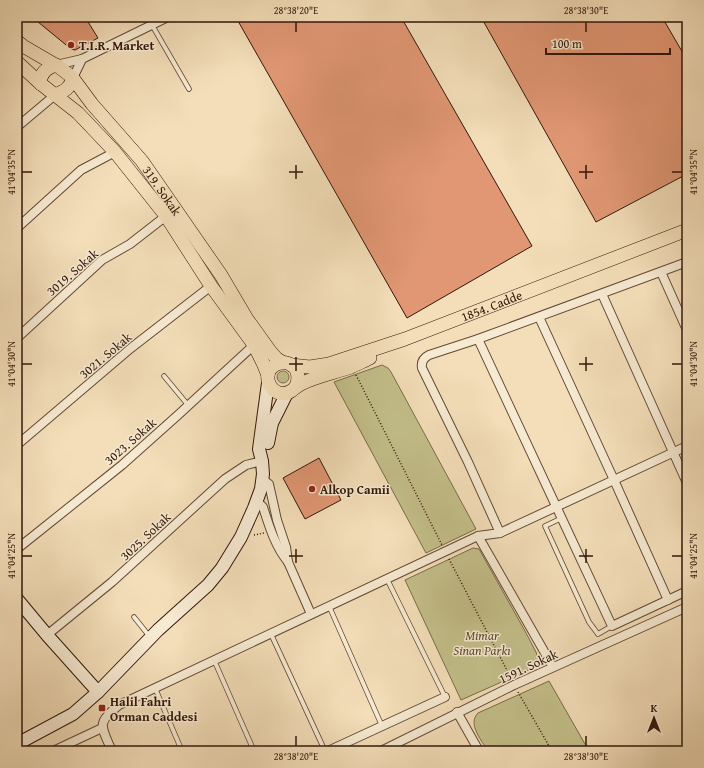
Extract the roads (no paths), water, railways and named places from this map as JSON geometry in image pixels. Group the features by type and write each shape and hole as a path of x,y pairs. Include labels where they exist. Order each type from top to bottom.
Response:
{"main road":[{"name":"319. Sokak","path":"17,41 56,65 73,78 92,104 142,161 221,275 247,319 270,351 276,358 287,364"},
{"name":"319. Sokak","path":"17,62 41,84 78,113 115,152 166,216 211,286 254,345 263,363 268,379"},
{"path":"41,84 40,78 43,73 48,68 56,65"},
{"path":"55,95 66,90 70,86 73,78"},
{"name":"1854. Cadde","path":"287,364 310,366 329,364 405,339 687,230"},
{"path":"268,379 270,387 277,393 291,391 309,381 351,367 385,351 405,339"},
{"path":"17,744 73,714 98,692 151,638 215,577 241,537 261,489 262,461 259,449 268,379 271,368 274,365 287,364 298,373 298,384 291,391 272,423 262,461"},
{"path":"17,599 98,692"}],"street":[{"path":"56,65 82,58 168,17"},
{"path":"73,78 82,58"},
{"path":"17,127 55,95"},
{"path":"17,228 81,170 115,152"},
{"name":"3019. Sokak","path":"17,338 102,260 130,244 166,216"},
{"path":"500,533 468,462 422,368 423,360 429,355 478,339 687,262"},
{"path":"661,272 687,330"},
{"name":"3021. Sokak","path":"17,445 131,348 211,286"},
{"path":"602,294 687,483"},
{"path":"539,317 668,600"},
{"path":"478,339 612,626 687,591"},
{"name":"3023. Sokak","path":"17,549 122,464 254,345"},
{"path":"112,751 102,725 103,720 119,705 478,536 500,533 687,446"},
{"name":"3025. Sokak","path":"47,635 112,582 225,479 246,465 262,461"},
{"path":"262,479 269,484 277,520 286,547 288,562 311,614"},
{"path":"256,502 262,507 269,528 281,554 288,562"},
{"path":"269,528 277,524 277,520"},
{"path":"478,536 553,667"},
{"name":"1591. Sokak","path":"381,751 458,712 553,667 687,607"},
{"path":"326,751 445,697"},
{"path":"458,712 479,751"},
{"path":"53,751 102,728"}],"lane":[{"path":"152,25 189,89"},
{"path":"164,376 188,405"},
{"path":"562,518 545,526 589,622 598,634 612,626"},
{"path":"387,579 445,697"},
{"path":"329,606 382,726"},
{"path":"134,617 151,638"},
{"path":"270,634 326,751"},
{"path":"214,660 254,751"},
{"path":"155,688 182,751"}],"place":[{"name":"T.I.R. Market","path":"71,45"},
{"name":"Alkop Camii","path":"312,489"},
{"name":"Halil Fahri Orman Caddesi","path":"102,708"}],"park label":[{"name":"Mimar Sinan Parkı","path":"482,642"}]}
